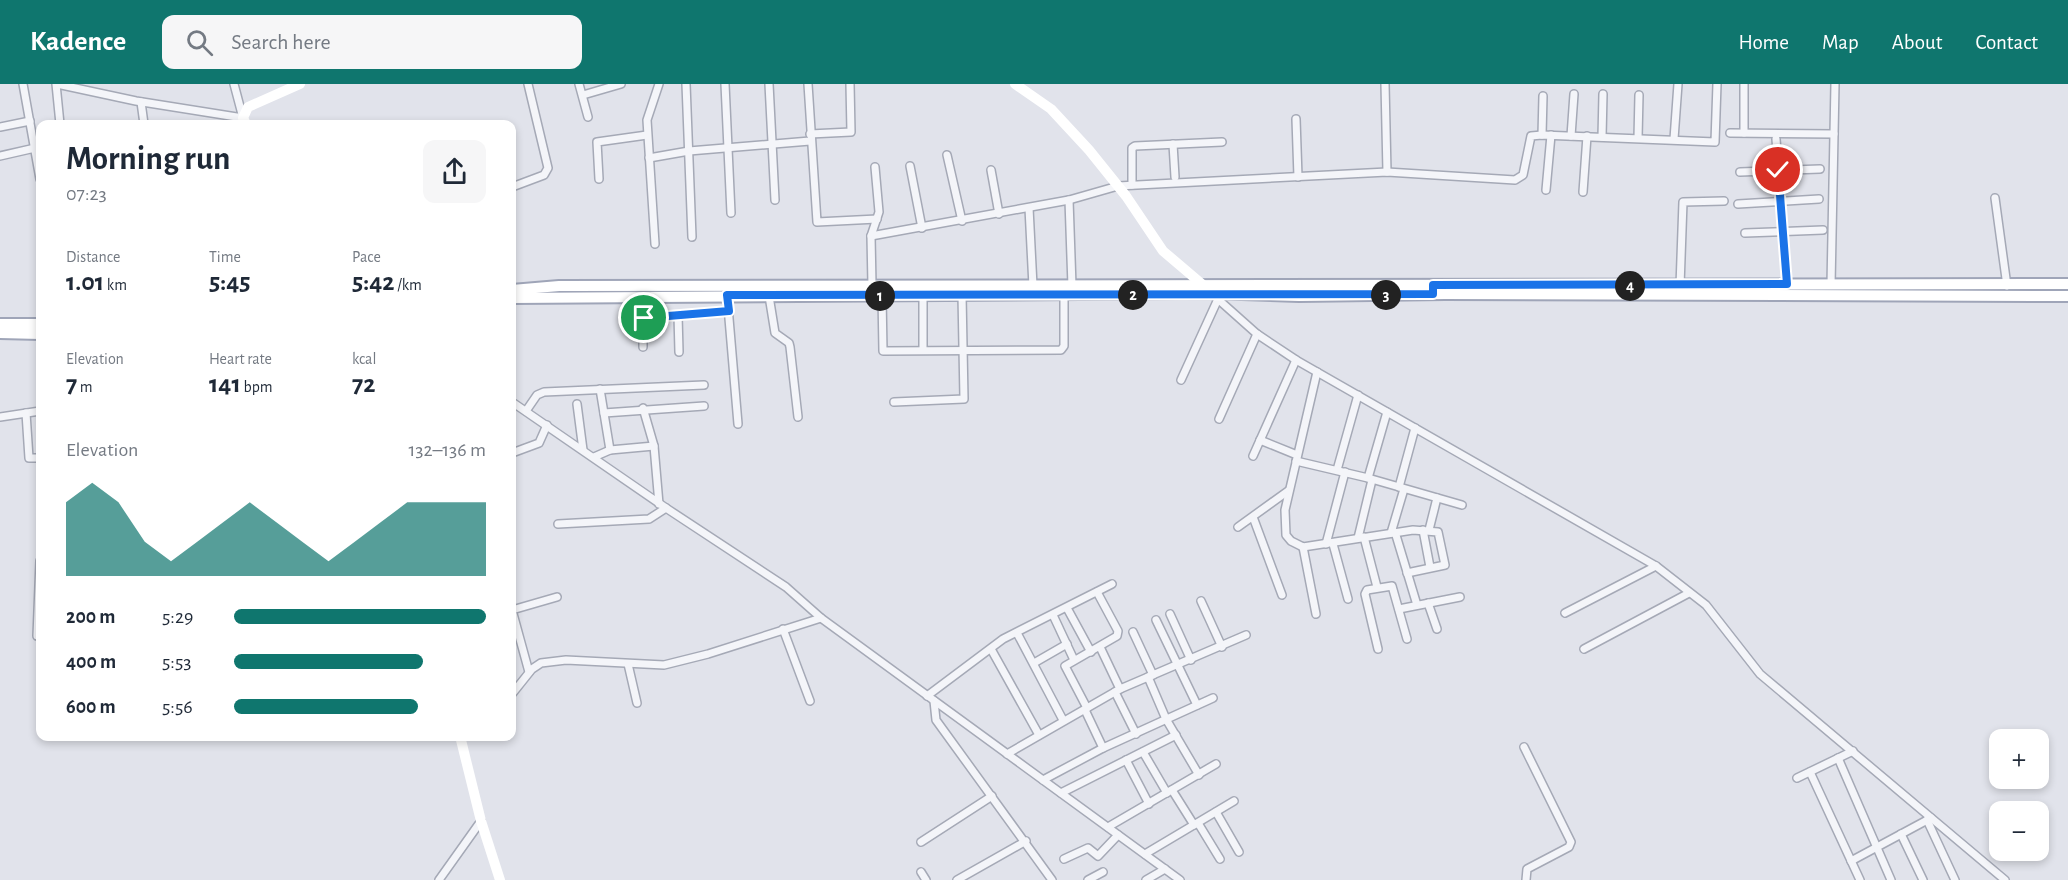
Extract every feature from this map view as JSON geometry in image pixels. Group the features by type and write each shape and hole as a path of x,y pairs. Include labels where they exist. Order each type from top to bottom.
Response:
{"main road":[{"path":"245,120 248,107 300,84"},
{"path":"1015,84 1052,109 1118,186 1163,251 1210,292"},
{"path":"516,298 727,295 1065,295 1787,284 2007,286 2068,284"},
{"path":"516,290 560,286 872,285 1072,286 1210,292"},
{"path":"1433,290 2068,296"},
{"path":"0,324 36,324"},
{"path":"0,333 36,334"},
{"path":"461,741 481,821 500,880"}],"street":[{"path":"23,84 36,154"},
{"path":"60,120 57,84 240,120"},
{"path":"234,84 245,120"},
{"path":"516,186 544,175 548,168 528,84"},
{"path":"579,84 588,117"},
{"path":"583,95 621,84"},
{"path":"655,244 647,135 648,113 659,84"},
{"path":"686,84 692,237"},
{"path":"725,84 731,213"},
{"path":"769,84 776,200"},
{"path":"808,84 817,222 877,219"},
{"path":"649,158 689,151 772,146 851,132 850,84"},
{"path":"1385,84 1387,172"},
{"path":"1674,139 1678,84"},
{"path":"871,236 1069,200 1118,186 1387,172 1515,180 1523,175 1531,136 1587,136 1715,142 1717,84"},
{"path":"1744,84 1744,133"},
{"path":"1831,285 1835,84"},
{"path":"1571,136 1574,94"},
{"path":"1602,137 1603,94"},
{"path":"1638,138 1639,94"},
{"path":"1542,135 1544,96"},
{"path":"141,102 143,120"},
{"path":"1296,119 1298,177"},
{"path":"0,127 30,121"},
{"path":"1730,133 1834,134"},
{"path":"599,179 597,142 647,135"},
{"path":"1546,190 1551,135"},
{"path":"1583,192 1587,136"},
{"path":"1776,139 1787,284"},
{"path":"1132,185 1132,148 1222,142"},
{"path":"1173,144 1175,177"},
{"path":"0,156 35,148"},
{"path":"947,155 962,221"},
{"path":"910,166 922,228"},
{"path":"872,285 871,236 879,212 875,167"},
{"path":"1740,172 1820,169"},
{"path":"991,170 999,214"},
{"path":"1995,198 2007,286"},
{"path":"1069,200 1072,286"},
{"path":"1738,204 1819,200"},
{"path":"1680,286 1683,202 1724,201"},
{"path":"1029,208 1033,286"},
{"path":"1745,233 1823,230"},
{"path":"1181,380 1210,292 1257,333 1296,360 1656,566 1706,605 1760,674 1853,751 1929,819 2005,880"},
{"path":"727,295 738,424"},
{"path":"922,295 923,350"},
{"path":"894,402 964,399 962,295"},
{"path":"882,296 883,351 1064,349 1065,295"},
{"path":"770,296 775,333 790,346 798,417"},
{"path":"643,347 643,319 729,311"},
{"path":"678,315 679,352"},
{"path":"1219,419 1257,333"},
{"path":"1252,456 1296,360"},
{"path":"1317,372 1288,491 1284,524 1286,535 1291,541 1303,547 1426,530 1440,535 1446,563 1407,573"},
{"path":"526,411 540,393 704,385"},
{"path":"600,389 610,450"},
{"path":"1337,470 1358,395"},
{"path":"577,404 583,450"},
{"path":"516,405 662,506 786,587 821,618 1180,880"},
{"path":"604,413 643,408 704,405"},
{"path":"643,408 654,446 662,506"},
{"path":"0,417 36,412"},
{"path":"1377,587 1361,538 1370,479 1388,412"},
{"path":"26,413 28,458 36,458"},
{"path":"516,452 539,443 547,425"},
{"path":"1415,428 1401,488 1394,533 1417,605"},
{"path":"1260,440 1297,458 1462,505"},
{"path":"594,457 610,450 654,446"},
{"path":"1345,472 1329,544 1348,599"},
{"path":"1238,527 1288,491"},
{"path":"1430,567 1426,530 1437,498"},
{"path":"558,524 649,519 662,506"},
{"path":"1253,517 1282,595"},
{"path":"1303,547 1316,614"},
{"path":"1565,613 1656,566"},
{"path":"931,698 1004,639 1113,584"},
{"path":"1378,649 1365,591 1392,586 1407,639"},
{"path":"1097,592 1118,634 1116,638 1065,666 1103,748"},
{"path":"1584,649 1689,592"},
{"path":"516,609 557,597"},
{"path":"1399,609 1460,597"},
{"path":"1201,601 1222,647"},
{"path":"1428,603 1437,629"},
{"path":"1067,608 1091,651"},
{"path":"1170,614 1191,660"},
{"path":"1053,615 1074,660"},
{"path":"516,689 529,672 541,663 552,661 656,666 673,663 821,618"},
{"path":"1156,620 1176,666 1197,705"},
{"path":"516,625 529,672"},
{"path":"783,629 810,701"},
{"path":"1132,632 1166,719 1199,775"},
{"path":"1017,633 1063,720"},
{"path":"1007,754 1118,690 1246,635"},
{"path":"1034,663 1067,644"},
{"path":"1100,647 1136,734"},
{"path":"991,649 1039,735"},
{"path":"628,664 637,704"},
{"path":"931,698 936,720 1026,841 1052,880"},
{"path":"1043,780 1103,748 1214,698"},
{"path":"1061,793 1176,735"},
{"path":"1524,747 1570,842 1569,846 1527,869 1526,880"},
{"path":"1797,778 1853,751"},
{"path":"1143,752 1169,792 1196,824 1220,859"},
{"path":"1838,758 1891,880"},
{"path":"1126,760 1149,804"},
{"path":"1108,827 1216,764"},
{"path":"1810,772 1860,880"},
{"path":"921,842 992,796"},
{"path":"1145,854 1234,801"},
{"path":"1216,812 1239,852"},
{"path":"1851,861 1929,819"},
{"path":"1929,819 1955,880"},
{"path":"439,880 481,821"},
{"path":"1901,834 1923,880"},
{"path":"1064,859 1088,848 1098,856 1118,835"},
{"path":"957,880 1026,841"},
{"path":"1146,880 1165,869"},
{"path":"921,872 926,880"},
{"path":"1088,880 1103,872"}],"route":[{"path":"644,318 729,311 727,295 1211,293 1303,296 1433,294 1433,285 1787,284 1778,170"}]}
